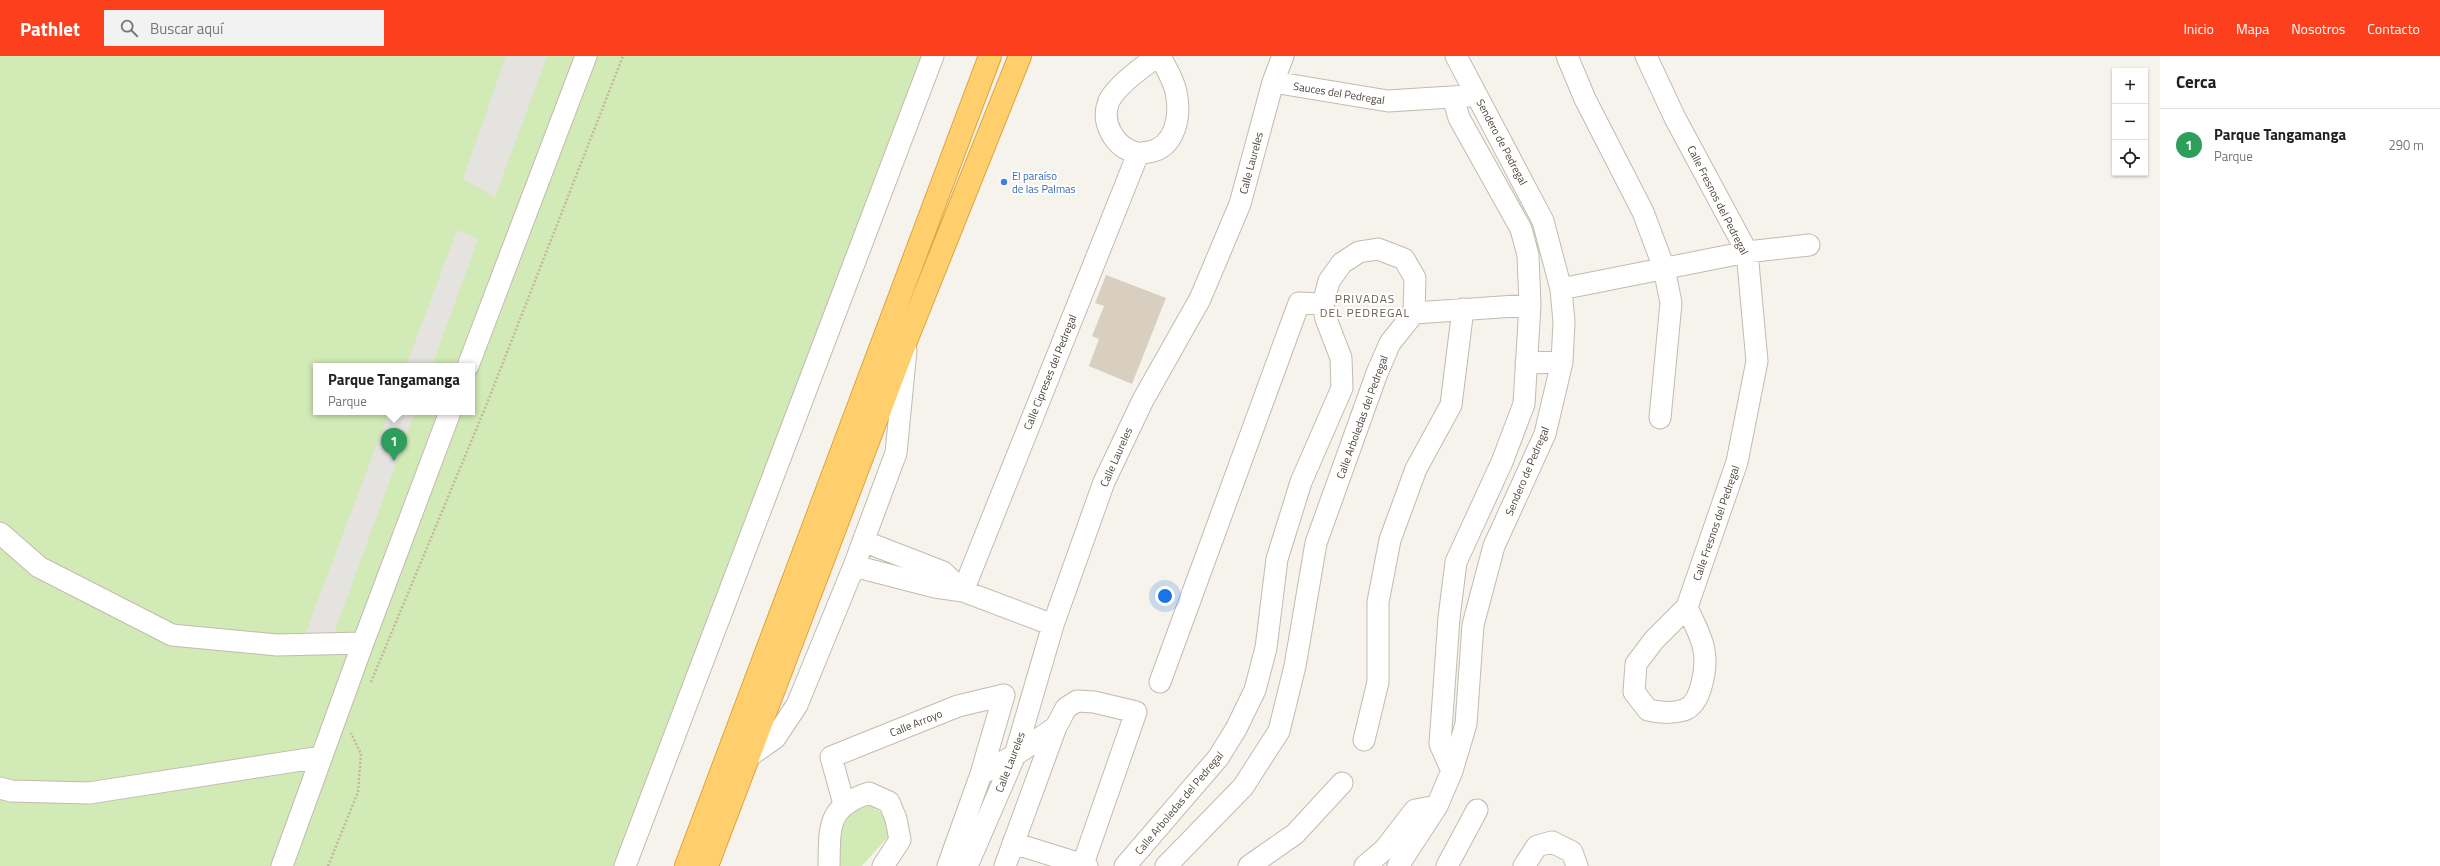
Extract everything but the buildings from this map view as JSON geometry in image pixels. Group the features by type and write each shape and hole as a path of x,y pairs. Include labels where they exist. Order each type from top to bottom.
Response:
{"highway":[{"path":"686,866 990,56"},
{"path":"707,866 908,336 1020,56"}],"street":[{"path":"469,363 586,56"},
{"path":"625,866 933,56"},
{"path":"1159,56 1176,91 1178,118 1171,139 1157,150 1138,154 1115,141 1106,119 1109,101 1138,70 1159,56"},
{"name":"Calle Laureles","path":"967,866 1015,755 1053,625 1104,482 1143,400 1200,299 1240,204 1273,82 1283,56"},
{"name":"Sendero de Pedregal","path":"1398,866 1437,806 1452,771 1466,724 1473,625 1494,546 1545,434 1562,362 1564,322 1561,289 1544,221 1456,56"},
{"path":"1567,56 1585,99 1644,212 1664,268 1671,303 1660,418"},
{"name":"Calle Fresnos del Pedregal","path":"1646,56 1675,118 1747,252 1757,361 1737,462 1687,607 1654,640 1636,664 1634,692 1648,710 1664,714 1686,710 1699,695 1704,676 1704,650 1687,607"},
{"name":"Sauces del Pedregal","path":"1273,82 1388,101 1477,96"},
{"path":"1452,771 1440,744 1456,562 1502,462 1524,404 1530,304 1528,255 1521,229 1459,118 1453,97"},
{"name":"Calle Cipreses del Pedregal","path":"963,591 1138,154"},
{"path":"1521,229 1544,221"},
{"path":"1561,289 1747,252 1809,245"},
{"name":"Calle Arboledas del Pedregal","path":"1125,866 1218,758 1236,729 1255,690 1266,648 1277,559 1301,482 1342,388 1341,358 1326,319 1323,304 1329,280 1342,263 1359,252 1378,249 1404,258 1415,278 1414,313 1390,343 1377,373 1316,543 1295,666 1279,731 1242,787 1166,866"},
{"path":"1160,682 1300,303 1323,304"},
{"path":"1414,313 1530,304"},
{"path":"1364,740 1378,682 1378,602 1390,540 1416,469 1451,406 1463,309"},
{"path":"748,757 775,738 797,705 854,566 896,453 908,336"},
{"path":"1526,363 1562,362"},
{"path":"282,866 362,643 449,415"},
{"path":"1502,462 1529,469"},
{"path":"0,533 39,567 172,634 277,646 362,643"},
{"path":"1468,537 1494,546"},
{"path":"863,541 943,572 963,591"},
{"path":"854,566 935,587 963,591 1053,625"},
{"path":"1450,618 1473,625"},
{"name":"Calle Arroyo","path":"844,804 831,758 958,706 1004,695 981,774"},
{"path":"1005,866 1013,842 1056,727 1066,708 1077,701 1094,702 1136,712 1085,865 1013,842"},
{"path":"1442,715 1466,724"},
{"path":"948,866 981,774 1015,755 1056,727"},
{"path":"0,788 11,791 89,793 321,757"},
{"path":"1249,866 1295,834 1342,783"},
{"path":"829,866 830,825 844,804 869,793 889,802 896,819 900,840 883,866"},
{"path":"1364,866 1390,858 1415,810 1437,806"},
{"path":"1447,866 1477,810"},
{"path":"1524,866 1536,846 1552,842 1572,852 1577,866"}],"path":[{"path":"369,688 488,401 623,56"},
{"path":"328,866 358,792 361,754 339,708"},
{"path":"351,732 354,725"}],"green space":[{"path":"0,56 941,56 634,866 0,866"},
{"path":"869,804 883,814 889,836 862,866 839,866 841,829 849,815"}],"shaded area":[{"path":"506,56 547,56 495,197 463,179"},
{"path":"457,230 478,239 433,363 407,363"},
{"path":"388,415 414,415 330,644 301,645"}],"place":[{"name":"El paraíso de las Palmas","path":"1004,182"},
{"name":"Parque Tangamanga","path":"394,461"}],"district":[{"name":"PRIVADAS DEL PEDREGAL","path":"1365,305"}]}
